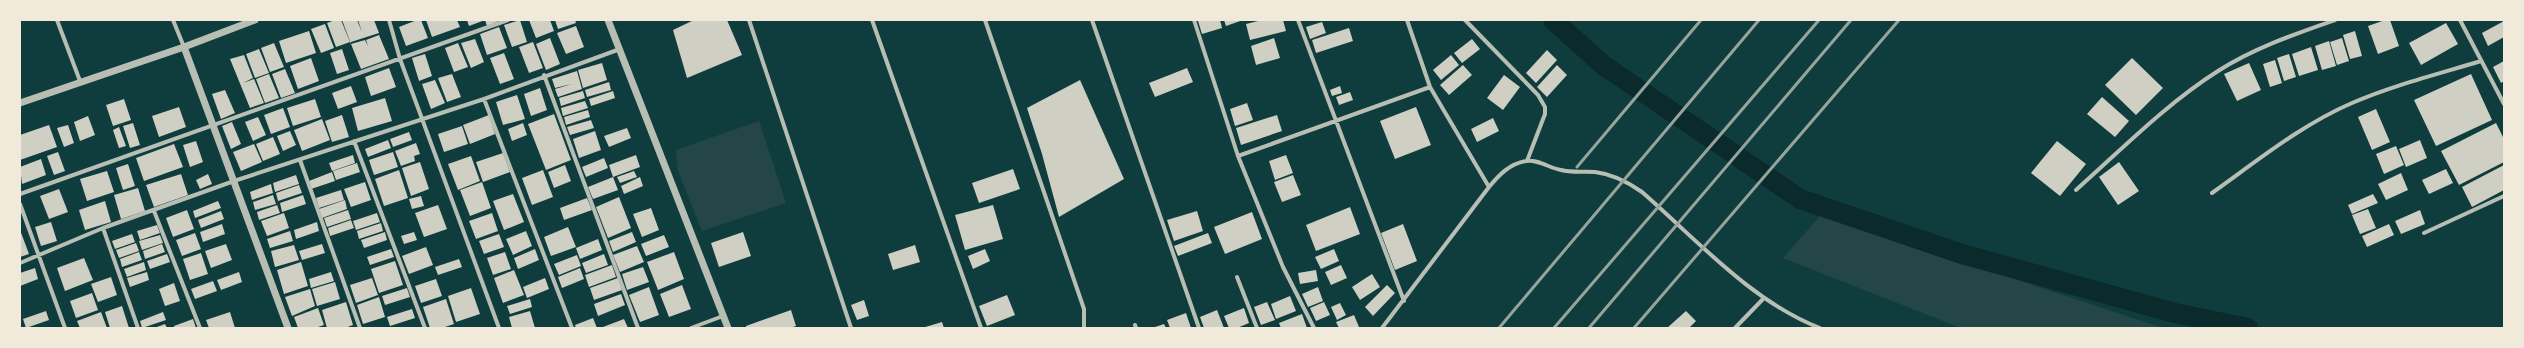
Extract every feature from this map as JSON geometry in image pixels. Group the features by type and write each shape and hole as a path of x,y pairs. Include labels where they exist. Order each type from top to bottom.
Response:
{"street":[{"path":"56,20 80,81"},
{"path":"173,20 214,126 288,328"},
{"path":"20,103 80,81 184,47 255,20"},
{"path":"389,20 400,60 499,328"},
{"path":"20,194 400,60 508,20"},
{"path":"608,20 728,328"},
{"path":"749,20 851,328"},
{"path":"872,20 981,328"},
{"path":"985,20 1084,309 1084,328"},
{"path":"1092,20 1199,328"},
{"path":"1194,20 1238,156 1283,267 1314,328"},
{"path":"1298,20 1404,301"},
{"path":"1407,20 1430,87 1489,187"},
{"path":"1465,20 1538,95 1545,107 1545,114 1526,161"},
{"path":"2076,190 2181,97 2219,70 2263,47 2335,20"},
{"path":"2460,20 2504,104"},
{"path":"20,263 103,228 234,182 484,99 620,49"},
{"path":"2212,193 2297,133 2351,103 2393,86 2481,61"},
{"path":"544,76 638,328"},
{"path":"1238,156 1430,87"},
{"path":"484,99 572,328"},
{"path":"354,142 425,328"},
{"path":"300,160 360,328"},
{"path":"1382,328 1404,301 1489,187 1502,172 1514,164 1526,161 1535,161 1561,170 1596,172 1629,183 1642,192 1763,299 1802,321 1820,328"},
{"path":"2424,233 2504,196"},
{"path":"20,204 65,328"},
{"path":"154,210 200,328"},
{"path":"103,228 138,328"},
{"path":"1237,277 1257,328"},
{"path":"1735,328 1763,299"},
{"path":"691,328 723,316"}],"shaded area":[{"path":"759,121 786,203 702,231 678,171 676,150"},
{"path":"1821,215 2160,327 1961,328 1783,258"}],"building":[{"path":"335,20 341,20 350,42 336,47 327,23"},
{"path":"342,20 357,20 362,32 358,20 374,20 379,33 351,42 351,44"},
{"path":"417,20 421,20 428,38 406,46 399,27"},
{"path":"426,20 457,20 460,27 432,37"},
{"path":"467,20 485,20 469,26"},
{"path":"485,20 501,20 487,26"},
{"path":"520,20 527,42 512,47 504,25"},
{"path":"529,20 550,20 554,31 536,38"},
{"path":"555,20 575,20 576,23 558,29"},
{"path":"694,20 727,20 742,55 687,78 673,30"},
{"path":"1220,20 1222,28 1202,34 1198,21"},
{"path":"1224,20 1243,20 1226,26"},
{"path":"1262,20 1283,20 1286,31 1250,40 1246,24"},
{"path":"2385,20 2390,20 2399,46 2378,54 2368,26"},
{"path":"2504,21 2504,37 2488,46 2482,33"},
{"path":"1322,22 1326,33 1310,39 1306,27"},
{"path":"2446,23 2458,44 2421,65 2409,43"},
{"path":"325,24 334,48 321,53 311,29"},
{"path":"576,26 584,47 566,54 557,33"},
{"path":"499,27 507,48 487,55 480,34"},
{"path":"1349,28 1353,41 1316,53 1312,40"},
{"path":"309,31 316,53 286,63 279,41"},
{"path":"2355,31 2362,56 2350,59 2343,35"},
{"path":"379,35 389,59 361,69 351,44 365,40 368,46 366,40"},
{"path":"550,38 560,64 546,70 536,44"},
{"path":"1274,38 1280,58 1256,65 1251,46"},
{"path":"2342,38 2349,61 2337,65 2330,42"},
{"path":"475,39 484,62 471,68 461,43"},
{"path":"1472,39 1480,49 1462,63 1454,53"},
{"path":"2329,41 2336,66 2322,70 2315,46"},
{"path":"533,42 543,68 529,73 519,47"},
{"path":"274,43 284,67 270,72 261,48"},
{"path":"458,43 468,67 454,72 445,48"},
{"path":"2311,47 2318,70 2299,76 2292,54"},
{"path":"259,49 269,73 255,78 246,54"},
{"path":"342,49 349,70 337,74 330,53"},
{"path":"1547,50 1557,60 1536,83 1526,73"},
{"path":"504,53 514,79 500,84 490,58"},
{"path":"425,54 432,76 419,81 412,58"},
{"path":"2289,54 2296,77 2284,81 2277,58"},
{"path":"244,55 253,78 243,83 254,79 264,103 250,108 230,59"},
{"path":"1451,55 1459,65 1441,80 1433,70"},
{"path":"311,58 319,81 298,89 290,66"},
{"path":"2132,58 2163,88 2136,115 2105,85"},
{"path":"2275,60 2282,83 2270,87 2263,64"},
{"path":"2504,61 2504,81 2501,83 2493,67"},
{"path":"602,63 607,80 583,88 578,70"},
{"path":"2249,63 2261,90 2237,101 2224,74"},
{"path":"1463,65 1472,75 1449,95 1440,85"},
{"path":"1557,65 1567,75 1547,97 1537,87"},
{"path":"389,68 396,87 371,96 365,77"},
{"path":"1187,68 1193,82 1155,97 1149,83"},
{"path":"285,69 295,93 281,98 272,74"},
{"path":"577,71 582,89 558,97 555,89 572,84 555,88 552,79"},
{"path":"269,74 279,98 265,103 256,79"},
{"path":"452,74 461,97 447,102 438,78"},
{"path":"2471,74 2492,120 2436,146 2414,100"},
{"path":"1504,75 1520,87 1503,110 1487,98"},
{"path":"435,80 445,103 431,109 422,84"},
{"path":"1080,80 1124,179 1059,217 1042,154 1027,108"},
{"path":"609,82 611,90 587,97 585,90"},
{"path":"351,86 357,102 338,109 332,93"},
{"path":"1340,86 1342,93 1332,96 1330,90"},
{"path":"540,88 547,110 531,116 524,94"},
{"path":"225,90 235,113 221,119 212,94"},
{"path":"583,91 585,98 561,106 559,98"},
{"path":"613,91 615,98 591,106 589,99"},
{"path":"1350,92 1353,100 1339,105 1336,97"},
{"path":"517,95 525,119 503,125 496,102"},
{"path":"2102,97 2129,121 2115,137 2087,114"},
{"path":"385,98 392,121 358,131 352,108"},
{"path":"124,99 131,120 113,126 106,105"},
{"path":"315,99 321,117 293,126 287,108"},
{"path":"585,101 588,108 563,116 561,108"},
{"path":"1247,103 1253,120 1235,126 1230,109"},
{"path":"179,107 186,127 159,137 152,116"},
{"path":"1416,107 1431,145 1395,159 1380,121"},
{"path":"283,108 290,127 271,134 264,115"},
{"path":"2376,109 2390,142 2372,150 2358,117"},
{"path":"588,110 590,117 566,125 564,117"},
{"path":"554,114 571,160 546,170 528,124"},
{"path":"342,115 349,137 332,142 325,121"},
{"path":"489,115 495,134 470,144 463,125"},
{"path":"1277,115 1282,131 1241,145 1236,128"},
{"path":"88,116 95,135 80,141 74,122"},
{"path":"258,117 266,135 253,141 245,122"},
{"path":"1493,118 1499,131 1477,142 1471,129"},
{"path":"322,119 330,140 302,151 294,130"},
{"path":"591,120 594,128 570,135 567,127"},
{"path":"232,122 241,144 231,149 222,126"},
{"path":"133,123 140,145 130,148 123,126"},
{"path":"523,123 527,135 512,141 508,129"},
{"path":"2496,123 2504,139 2504,162 2459,185 2441,151"},
{"path":"49,125 57,147 20,160 20,135"},
{"path":"68,125 74,143 64,147 57,128"},
{"path":"462,126 468,144 444,152 438,134"},
{"path":"119,127 126,146 119,148 113,130"},
{"path":"627,128 631,138 609,147 604,136"},
{"path":"290,131 296,145 283,151 277,136"},
{"path":"595,131 601,150 579,158 573,139"},
{"path":"409,132 412,140 393,147 390,139"},
{"path":"273,137 280,154 263,161 256,144"},
{"path":"388,140 391,148 368,157 365,149"},
{"path":"2420,140 2427,158 2406,167 2399,149"},
{"path":"196,141 203,162 190,167 183,145"},
{"path":"2057,141 2086,164 2060,196 2031,173"},
{"path":"416,143 420,154 414,156 415,161 401,166 395,151"},
{"path":"174,144 183,167 144,181 136,158"},
{"path":"254,144 262,162 241,171 233,152"},
{"path":"2396,146 2404,165 2384,174 2376,154"},
{"path":"58,152 65,171 54,175 47,156"},
{"path":"393,152 398,167 374,175 369,160"},
{"path":"503,153 510,172 483,182 476,162"},
{"path":"353,155 355,163 332,171 329,163"},
{"path":"636,155 640,167 613,177 609,165"},
{"path":"1286,155 1293,173 1275,180 1269,161"},
{"path":"471,156 480,181 458,190 448,164"},
{"path":"604,158 608,168 586,177 582,167"},
{"path":"41,159 46,175 22,184 20,167"},
{"path":"420,162 429,189 411,196 402,168"},
{"path":"2119,162 2139,191 2118,205 2099,177"},
{"path":"357,163 360,172 336,180 333,171"},
{"path":"128,164 135,186 123,190 116,168"},
{"path":"565,165 571,181 554,188 548,172"},
{"path":"2504,165 2504,190 2472,207 2462,187"},
{"path":"1013,169 1020,189 979,203 972,183"},
{"path":"2446,169 2453,183 2429,194 2422,180"},
{"path":"399,170 408,198 384,206 375,179"},
{"path":"543,170 553,197 532,205 522,178"},
{"path":"107,171 114,192 87,201 80,179"},
{"path":"634,171 637,177 620,183 617,177"},
{"path":"332,172 335,181 311,189 309,181"},
{"path":"2401,173 2408,190 2386,200 2378,184"},
{"path":"181,174 188,195 154,207 146,185"},
{"path":"208,174 212,184 200,189 196,180"},
{"path":"296,175 299,184 275,192 273,183"},
{"path":"1293,175 1301,195 1282,202 1274,182"},
{"path":"613,177 618,190 593,199 588,187"},
{"path":"640,177 643,186 624,194 621,186"},
{"path":"365,182 371,200 351,207 344,189"},
{"path":"482,182 491,208 470,216 460,190"},
{"path":"271,184 273,193 252,200 250,192"},
{"path":"299,185 302,193 278,201 276,193"},
{"path":"138,188 145,211 121,219 114,195"},
{"path":"59,189 68,212 49,219 40,196"},
{"path":"341,190 344,200 319,208 316,198"},
{"path":"513,194 524,222 504,230 493,201"},
{"path":"2373,194 2378,203 2352,214 2348,205"},
{"path":"273,195 276,204 255,210 253,202"},
{"path":"303,195 306,204 282,212 280,203"},
{"path":"421,196 424,206 412,209 409,199"},
{"path":"619,197 631,228 608,238 596,207"},
{"path":"587,198 592,210 564,220 560,208"},
{"path":"345,200 347,209 322,218 319,209"},
{"path":"105,201 111,222 85,230 79,210"},
{"path":"218,201 221,208 195,218 193,211"},
{"path":"277,205 280,213 259,220 257,212"},
{"path":"438,205 447,229 424,237 415,213"},
{"path":"993,205 1003,239 965,250 955,215"},
{"path":"1350,207 1360,234 1316,251 1306,225"},
{"path":"651,208 659,230 642,237 633,214"},
{"path":"2368,209 2376,228 2360,234 2352,215"},
{"path":"187,210 194,229 173,237 166,218"},
{"path":"348,210 351,219 327,227 324,218"},
{"path":"2420,210 2425,224 2401,234 2395,221"},
{"path":"221,211 224,219 201,228 198,220"},
{"path":"1197,211 1203,231 1174,241 1167,220"},
{"path":"1252,212 1262,239 1225,254 1214,227"},
{"path":"284,213 289,228 267,236 261,221"},
{"path":"377,213 380,222 356,230 353,221"},
{"path":"492,213 498,231 476,239 469,221"},
{"path":"351,220 354,228 330,236 328,228"},
{"path":"51,222 57,241 41,246 35,227"},
{"path":"317,222 319,231 296,239 294,230"},
{"path":"381,223 383,231 359,239 357,231"},
{"path":"222,224 225,234 203,242 200,232"},
{"path":"1403,224 1417,261 1395,270 1381,233"},
{"path":"2389,224 2394,235 2367,247 2362,236"},
{"path":"157,225 160,233 140,240 137,231"},
{"path":"568,227 576,247 551,256 544,237"},
{"path":"20,230 29,254 20,257"},
{"path":"290,231 293,241 270,248 267,239"},
{"path":"526,231 532,246 513,255 506,239"},
{"path":"385,232 387,240 364,248 361,240"},
{"path":"414,232 417,240 404,244 401,236"},
{"path":"632,232 636,242 613,252 609,241"},
{"path":"743,232 751,256 719,267 711,243"},
{"path":"195,233 201,249 182,256 176,240"},
{"path":"1208,233 1212,243 1178,256 1174,246"},
{"path":"132,234 135,242 115,249 112,241"},
{"path":"499,234 504,247 484,254 479,241"},
{"path":"160,235 163,243 142,250 139,241"},
{"path":"664,235 669,247 646,256 641,244"},
{"path":"598,239 602,250 580,259 576,248"},
{"path":"136,243 139,251 119,258 116,250"},
{"path":"162,244 165,252 145,259 143,251"},
{"path":"226,244 232,260 211,268 205,251"},
{"path":"322,244 325,253 302,260 299,251"},
{"path":"294,245 299,260 275,267 271,251"},
{"path":"915,245 920,262 893,270 888,254"},
{"path":"637,246 644,262 620,272 613,255"},
{"path":"426,247 433,265 409,274 402,256"},
{"path":"391,249 394,257 370,265 367,257"},
{"path":"535,249 539,260 518,269 514,258"},
{"path":"985,249 990,261 973,269 968,256"},
{"path":"1334,249 1339,261 1321,269 1315,257"},
{"path":"139,252 142,260 122,267 120,259"},
{"path":"505,252 511,269 493,275 487,258"},
{"path":"674,252 684,279 658,290 647,262"},
{"path":"201,253 208,274 190,280 183,259"},
{"path":"167,254 170,262 150,269 147,261"},
{"path":"604,254 608,265 586,273 582,263"},
{"path":"577,255 581,266 559,275 554,264"},
{"path":"84,258 93,280 65,291 57,268"},
{"path":"459,259 462,267 438,275 435,267"},
{"path":"395,261 403,285 379,293 371,269"},
{"path":"144,262 146,270 127,277 124,269"},
{"path":"301,262 308,286 284,294 277,270"},
{"path":"612,265 616,277 589,287 585,275"},
{"path":"1341,265 1347,278 1331,285 1325,272"},
{"path":"643,267 649,282 627,290 622,274"},
{"path":"35,268 38,279 20,286 20,273"},
{"path":"580,268 584,279 562,288 558,277"},
{"path":"514,270 524,295 503,303 494,278"},
{"path":"1316,270 1318,281 1300,284 1298,273"},
{"path":"147,272 149,280 130,287 127,278"},
{"path":"239,272 242,282 221,290 217,280"},
{"path":"331,272 334,281 311,288 309,279"},
{"path":"1372,274 1380,287 1360,300 1352,287"},
{"path":"111,277 117,295 98,302 91,284"},
{"path":"372,278 378,295 356,303 350,285"},
{"path":"545,278 549,289 527,298 523,287"},
{"path":"618,278 622,290 594,300 590,288"},
{"path":"436,279 442,296 421,303 415,286"},
{"path":"213,281 217,291 195,299 191,289"},
{"path":"335,282 340,299 317,306 312,289"},
{"path":"174,283 180,301 165,306 159,289"},
{"path":"682,285 691,309 669,317 660,294"},
{"path":"1387,285 1395,293 1373,316 1365,307"},
{"path":"649,287 659,315 640,322 629,295"},
{"path":"1318,287 1323,301 1308,307 1302,294"},
{"path":"407,288 410,297 385,305 382,296"},
{"path":"471,288 480,314 456,322 448,296"},
{"path":"310,289 315,306 292,316 285,297"},
{"path":"92,293 98,310 76,318 70,301"},
{"path":"621,294 625,305 598,316 594,304"},
{"path":"1007,295 1015,315 987,326 979,306"},
{"path":"1290,296 1296,311 1276,319 1271,304"},
{"path":"379,297 385,317 363,324 357,305"},
{"path":"446,299 454,324 442,328 430,328 423,307"},
{"path":"530,299 532,307 510,314 507,306"},
{"path":"864,300 869,316 857,320 851,305"},
{"path":"346,302 353,325 345,328 327,328 322,310"},
{"path":"1267,302 1275,320 1261,325 1254,307"},
{"path":"1324,302 1330,315 1316,321 1310,308"},
{"path":"1340,303 1346,315 1337,320 1331,307"},
{"path":"122,306 129,328 110,328 105,312"},
{"path":"318,308 324,325 315,328 298,328 294,317"},
{"path":"1244,308 1249,323 1237,328 1229,328 1224,316"},
{"path":"412,309 415,318 390,326 387,317"},
{"path":"791,310 796,326 790,328 746,328 746,326"},
{"path":"1217,310 1224,328 1204,328 1200,317"},
{"path":"46,311 49,320 26,328 23,319"},
{"path":"530,311 535,328 512,328 509,317"},
{"path":"1686,311 1696,321 1689,328 1667,328"},
{"path":"101,312 107,328 80,328 77,321"},
{"path":"163,312 166,320 142,328 140,321"},
{"path":"230,312 235,328 209,328 206,320"},
{"path":"1186,313 1191,328 1170,328 1167,320"},
{"path":"1302,314 1307,328 1281,328 1279,323"},
{"path":"1354,315 1359,327 1339,328 1336,322"},
{"path":"593,318 597,328 576,328 575,325"},
{"path":"193,319 196,328 174,328 174,326"},
{"path":"624,319 628,328 603,328 603,327"},
{"path":"942,322 944,328 922,328"},
{"path":"165,324 167,328 154,328"},
{"path":"1164,324 1166,328 1152,328"}],"waterway":[{"path":"1553,20 1603,65 1800,199 1962,254 2175,313 2248,328"}],"railway":[{"path":"1577,167 1701,20"},
{"path":"1499,328 1759,20"},
{"path":"1554,328 1819,20"},
{"path":"1589,328 1851,20"},
{"path":"1634,328 1899,20"}]}
